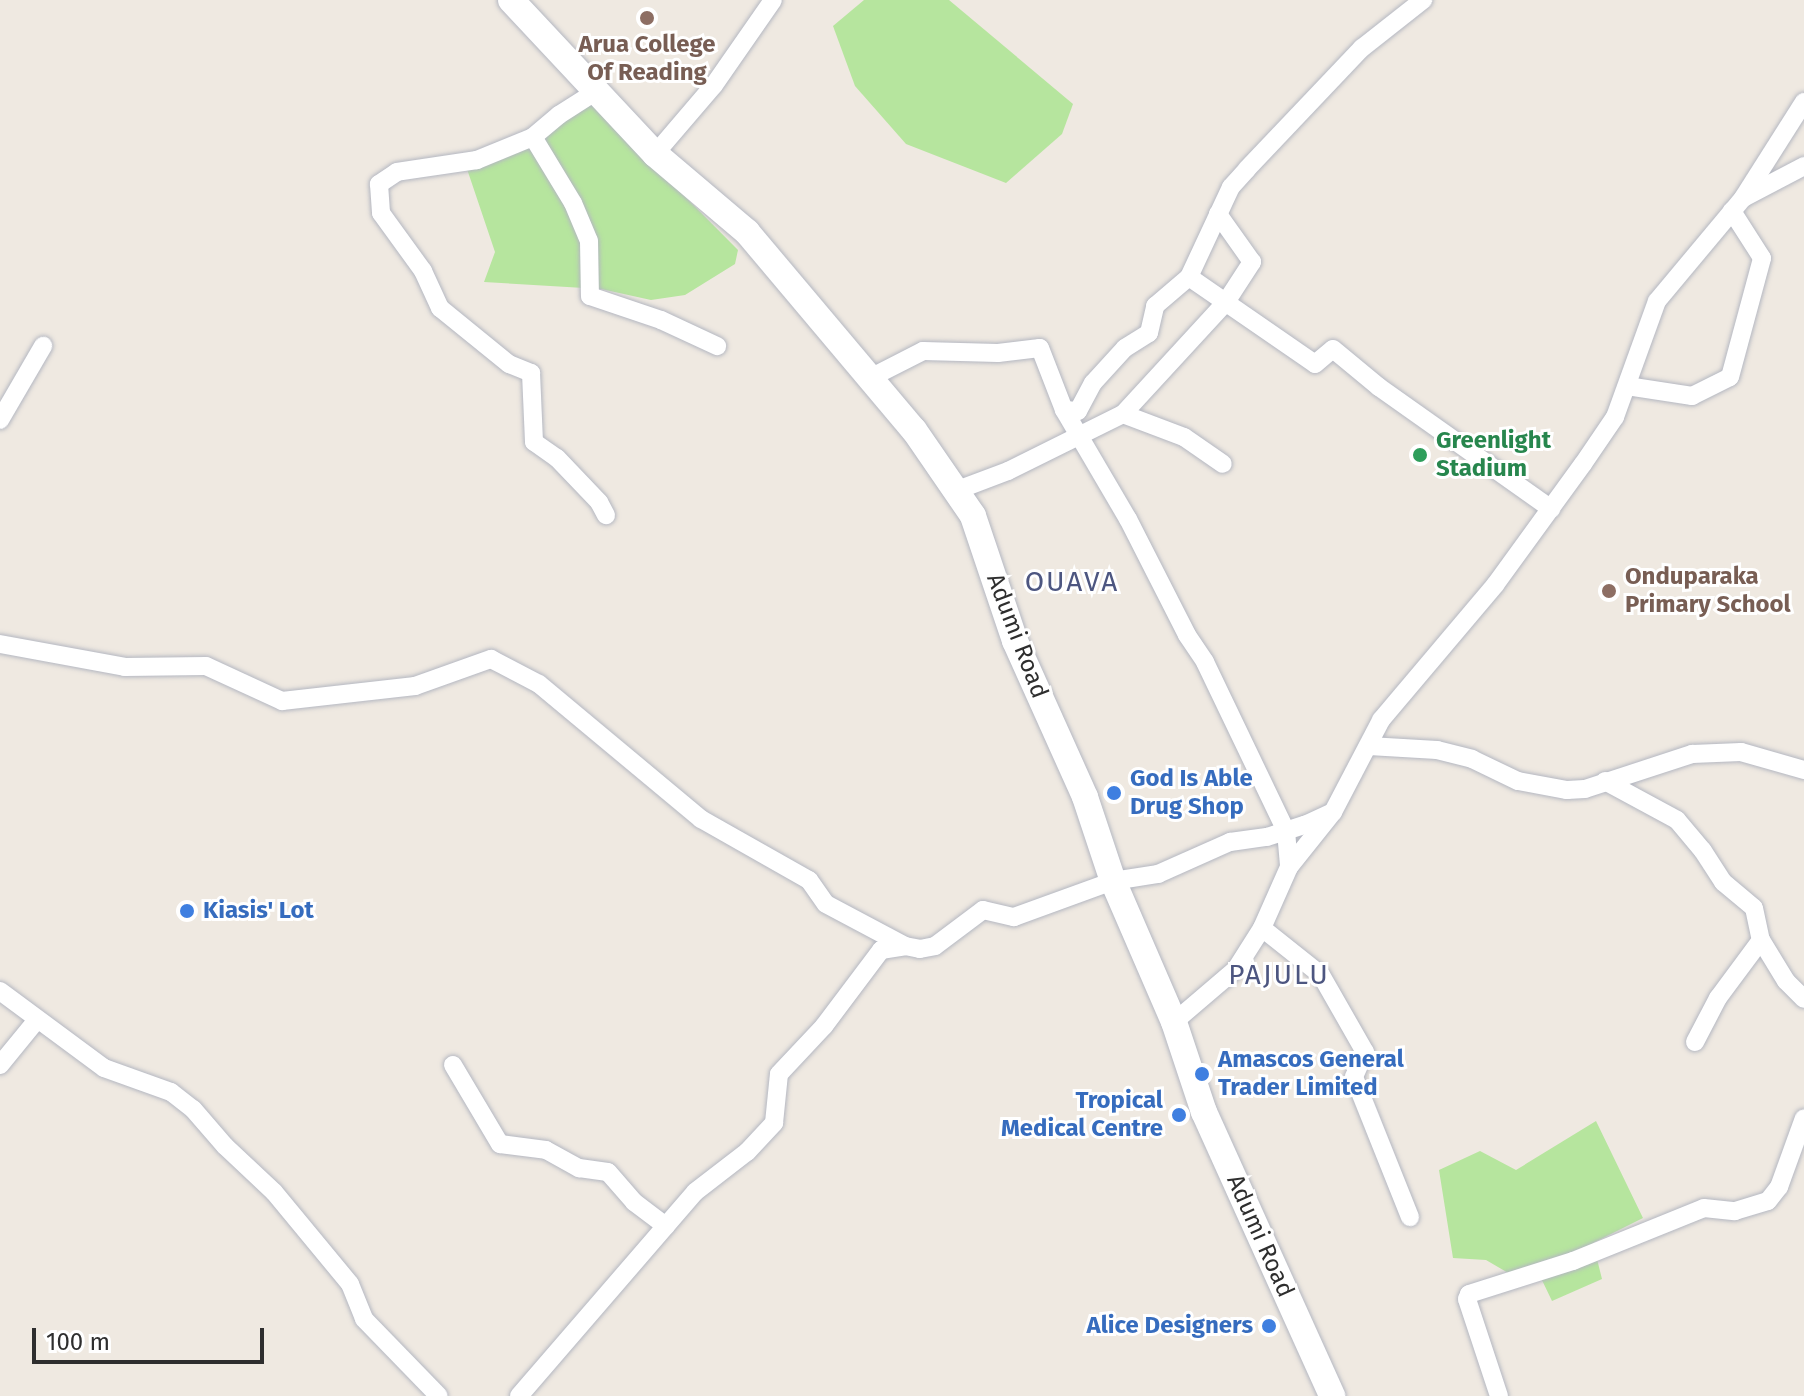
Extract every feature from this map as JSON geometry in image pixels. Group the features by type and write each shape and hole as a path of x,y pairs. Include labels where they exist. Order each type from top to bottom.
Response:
{"main road":[{"name":"Adumi Road","path":"511,0 655,154 747,232 872,377 914,430 973,516 1015,641 1075,772 1113,881 1174,1022 1204,1112 1332,1396"}],"street":[{"path":"655,154 714,85 773,0"},
{"path":"1064,410 1078,411 1093,383 1125,348 1149,333 1155,306 1189,277 1218,214 1239,178 1362,48 1423,0"},
{"path":"595,92 533,137 477,160 397,172 379,184 381,213 423,271 440,308 509,364 531,373 534,442 557,458 599,502 606,515"},
{"path":"1174,1022 1236,969 1262,928 1289,867 1333,812 1381,720 1495,585 1615,417 1657,301 1737,204 1804,102"},
{"path":"533,137 573,203 589,241 590,296 661,320 717,346"},
{"path":"1737,204 1804,166"},
{"path":"1627,386 1692,396 1730,377 1762,258 1737,204"},
{"path":"955,491 1078,438 1123,414 1226,302 1252,262 1218,214"},
{"path":"1189,277 1315,364 1333,349 1379,387 1551,509"},
{"path":"0,420 43,346"},
{"path":"872,377 923,351 998,353 1040,348 1078,438 1128,519 1187,635 1205,662 1286,831 1289,867"},
{"path":"1123,414 1184,437 1223,464"},
{"path":"0,644 125,667 206,666 282,701 415,686 491,659 539,684 701,819 809,880 826,904 905,946 920,949 935,946 983,910 1014,917 1113,881 1158,874 1230,842 1286,831 1333,812"},
{"path":"1369,746 1437,750 1472,759 1518,781 1549,789 1585,789 1692,754 1721,752 1765,756 1804,770"},
{"path":"1605,781 1677,820 1703,851 1723,882 1754,908 1761,940 1786,981 1804,999"},
{"path":"1262,928 1321,975 1365,1052 1354,1077 1410,1217"},
{"path":"1695,1042 1718,998 1761,940"},
{"path":"519,1396 695,1192 747,1152 774,1123 779,1074 824,1026 881,950 905,946"},
{"path":"0,991 36,1021 104,1068 171,1092 193,1109 225,1146 274,1192 350,1284 364,1319 439,1396"},
{"path":"0,1065 36,1021"},
{"path":"453,1065 500,1144 546,1150 579,1168 608,1172 634,1202 666,1226"},
{"path":"1499,1396 1467,1299 1469,1294 1573,1261 1704,1208 1735,1211 1768,1201 1779,1187 1804,1118"}],"green space":[{"path":"864,0 949,0 1073,104 1062,134 1006,183 906,144 855,86 833,26"},
{"path":"579,102 594,105 738,250 735,264 685,295 651,300 601,289 484,282 495,252 467,169 522,150"},
{"path":"1596,1121 1643,1218 1593,1243 1602,1279 1552,1301 1540,1276 1510,1274 1486,1260 1453,1258 1439,1170 1480,1151 1516,1170"}],"place":[{"name":"Arua College Of Reading","path":"647,18"},
{"name":"Greenlight Stadium","path":"1420,455"},
{"name":"Onduparaka Primary School","path":"1609,591"},
{"name":"God Is Able Drug Shop","path":"1114,793"},
{"name":"Kiasis' Lot","path":"187,911"},
{"name":"Amascos General Trader Limited","path":"1202,1074"},
{"name":"Tropical Medical Centre","path":"1179,1115"},
{"name":"Alice Designers","path":"1269,1326"}],"district":[{"name":"OUAVA","path":"1072,582"},
{"name":"PAJULU","path":"1279,975"}]}
